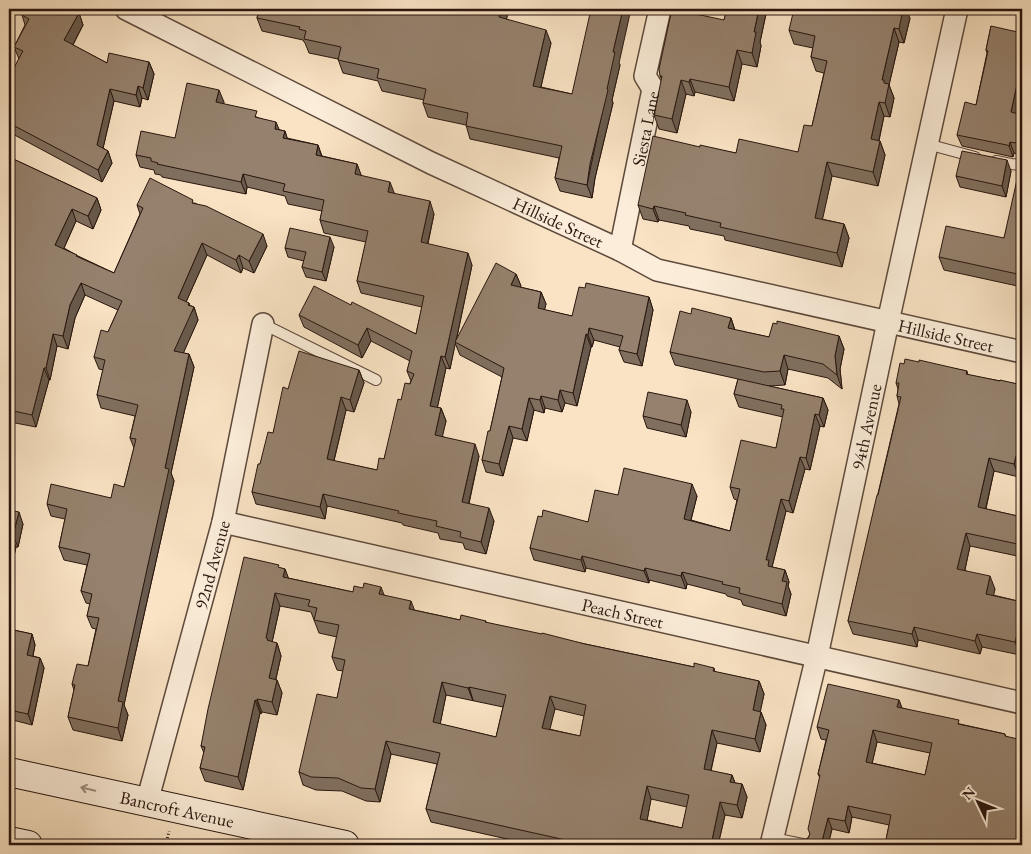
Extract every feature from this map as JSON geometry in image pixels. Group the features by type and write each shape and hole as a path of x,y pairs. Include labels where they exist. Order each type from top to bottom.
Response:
{"main road":[{"name":"Bancroft Avenue","path":"9,772 346,845"},
{"path":"9,841 28,845"}],"street":[{"name":"Hillside Street","path":"126,9 431,163 620,250 657,270 1022,352"},
{"name":"Siesta Lane","path":"620,250 653,89 645,76 660,9"},
{"name":"94th Avenue","path":"772,841 817,656 957,9"},
{"name":"92nd Avenue","path":"147,802 222,522 263,324"},
{"name":"Peach Street","path":"222,522 1022,703"}],"lane":[{"path":"927,144 967,155 1022,165"},
{"path":"263,324 376,380"},
{"path":"772,841 807,845"}],"building":[{"path":"25,9 71,9 79,13 64,40 107,63 109,53 149,62 143,88 138,86 136,95 110,89 97,145 108,151 98,170 9,123 9,98 14,89 9,86 9,77 23,51 14,47 29,19 22,15"},
{"path":"259,9 501,9 499,17 546,30 533,86 572,94 591,9 623,9 613,52 615,52 608,90 590,164 587,185 555,178 562,146 466,126 468,113 423,103 426,89 377,78 379,69 338,60 341,47 304,39 306,31 299,29 300,27 257,18"},
{"path":"672,9 724,20 727,9 759,9 752,53 737,50 729,87 690,79 689,82 681,80 672,119 654,115 662,76 660,76 659,69"},
{"path":"794,9 903,9 899,29 894,28 882,80 884,80 884,83 889,84 885,103 879,102 871,139 880,141 873,172 827,162 815,218 844,224 837,253 720,227 721,223 685,215 686,213 654,206 653,209 638,205 653,136 736,153 739,139 798,152 804,125 812,126 827,61 811,57 815,36 789,30"},
{"path":"991,26 1022,33 1022,61 1011,112 1022,115 1022,144 1010,142 1009,146 957,135 965,102 976,105 988,51 986,50"},
{"path":"187,83 219,90 216,102 257,111 255,117 276,122 275,129 285,131 283,138 318,145 316,155 357,164 355,174 390,182 388,192 430,201 421,242 468,253 445,357 441,356 430,406 441,408 435,435 475,444 462,502 489,508 481,542 460,537 461,532 436,526 437,521 323,494 320,507 252,492 268,432 273,433 283,387 288,389 299,351 359,370 350,400 341,397 327,459 377,470 379,458 384,459 398,399 401,400 405,383 410,384 414,374 407,371 412,351 367,328 358,345 299,315 314,286 351,305 352,302 416,334 424,296 357,281 368,231 320,220 324,200 283,191 285,184 243,174 241,182 157,164 151,161 151,158 136,155 141,131 175,138"},
{"path":"962,151 1007,160 1002,186 956,176"},
{"path":"9,157 97,198 88,216 72,209 55,245 114,273 143,208 137,205 150,178 193,200 192,203 206,206 263,234 249,261 239,255 236,260 202,243 178,298 194,307 174,351 189,354 165,468 169,469 118,701 123,702 118,728 68,717 75,685 72,684 77,664 88,666 99,618 87,616 92,594 81,591 90,554 59,547 67,509 47,504 51,484 111,498 114,484 124,487 136,439 130,438 138,405 97,395 105,360 94,357 101,330 108,332 122,301 81,283 70,305 63,336 53,334 46,368 44,368 32,415 9,410"},
{"path":"1018,175 1022,176 1022,275 939,257 946,226 1004,238"},
{"path":"290,228 330,237 322,272 302,267 306,252 285,248"},
{"path":"496,263 516,274 511,285 541,292 538,308 572,316 579,287 585,288 586,283 649,297 637,354 619,350 623,336 589,328 573,393 560,390 558,400 541,396 540,400 529,398 522,429 509,426 499,464 482,460 504,368 455,342"},
{"path":"692,308 731,318 728,328 769,337 773,323 777,324 777,321 839,336 835,356 837,375 823,364 784,355 780,371 764,372 670,352 680,311 691,314"},
{"path":"905,359 919,362 919,360 967,371 966,374 1022,385 1022,457 1016,456 1014,464 989,458 978,507 1022,517 1022,545 966,533 957,569 990,576 986,594 1022,602 1022,636 1017,635 1015,642 977,634 975,641 914,627 912,634 848,621 901,397 897,396 899,383 896,383 900,363 904,364"},
{"path":"738,379 823,398 819,415 815,414 806,458 800,457 789,501 781,499 766,560 769,560 768,566 785,570 782,581 787,582 782,604 739,593 740,588 722,584 723,582 682,572 681,576 645,568 644,571 582,556 581,560 530,548 538,516 542,517 543,510 588,522 595,490 618,495 624,468 692,484 684,519 730,531 740,489 730,487 741,440 776,448 784,409 781,409 782,405 734,394"},
{"path":"648,392 687,400 681,425 643,416"},
{"path":"9,510 19,512 9,545"},
{"path":"244,557 279,565 278,567 285,569 283,577 353,592 354,586 363,588 364,583 381,587 379,594 411,601 409,609 460,620 461,615 485,622 694,667 694,663 714,668 713,671 759,681 753,710 761,712 755,739 712,730 704,769 732,775 730,782 742,784 737,805 720,802 711,845 588,845 426,809 440,753 386,741 375,789 361,788 338,778 311,777 299,772 317,694 337,698 345,660 332,657 339,625 314,620 317,608 308,606 310,600 275,593 266,638 277,643 269,678 277,680 272,702 255,700 238,777 200,768 205,747 201,746","holes":["442,682 506,695 496,737 433,722","550,696 586,705 580,736 542,728","647,786 689,795 682,828 640,819"]},
{"path":"9,629 32,634 27,655 40,658 28,714 9,710"},
{"path":"828,684 899,700 897,707 959,720 958,724 1005,734 1005,736 1022,740 1022,845 900,845 900,843 886,840 891,815 848,806 845,821 828,818 821,845 798,845 799,840 805,840 810,834 808,829 820,775 818,774 829,730 817,727","holes":["873,730 932,743 925,775 866,762"]}]}
